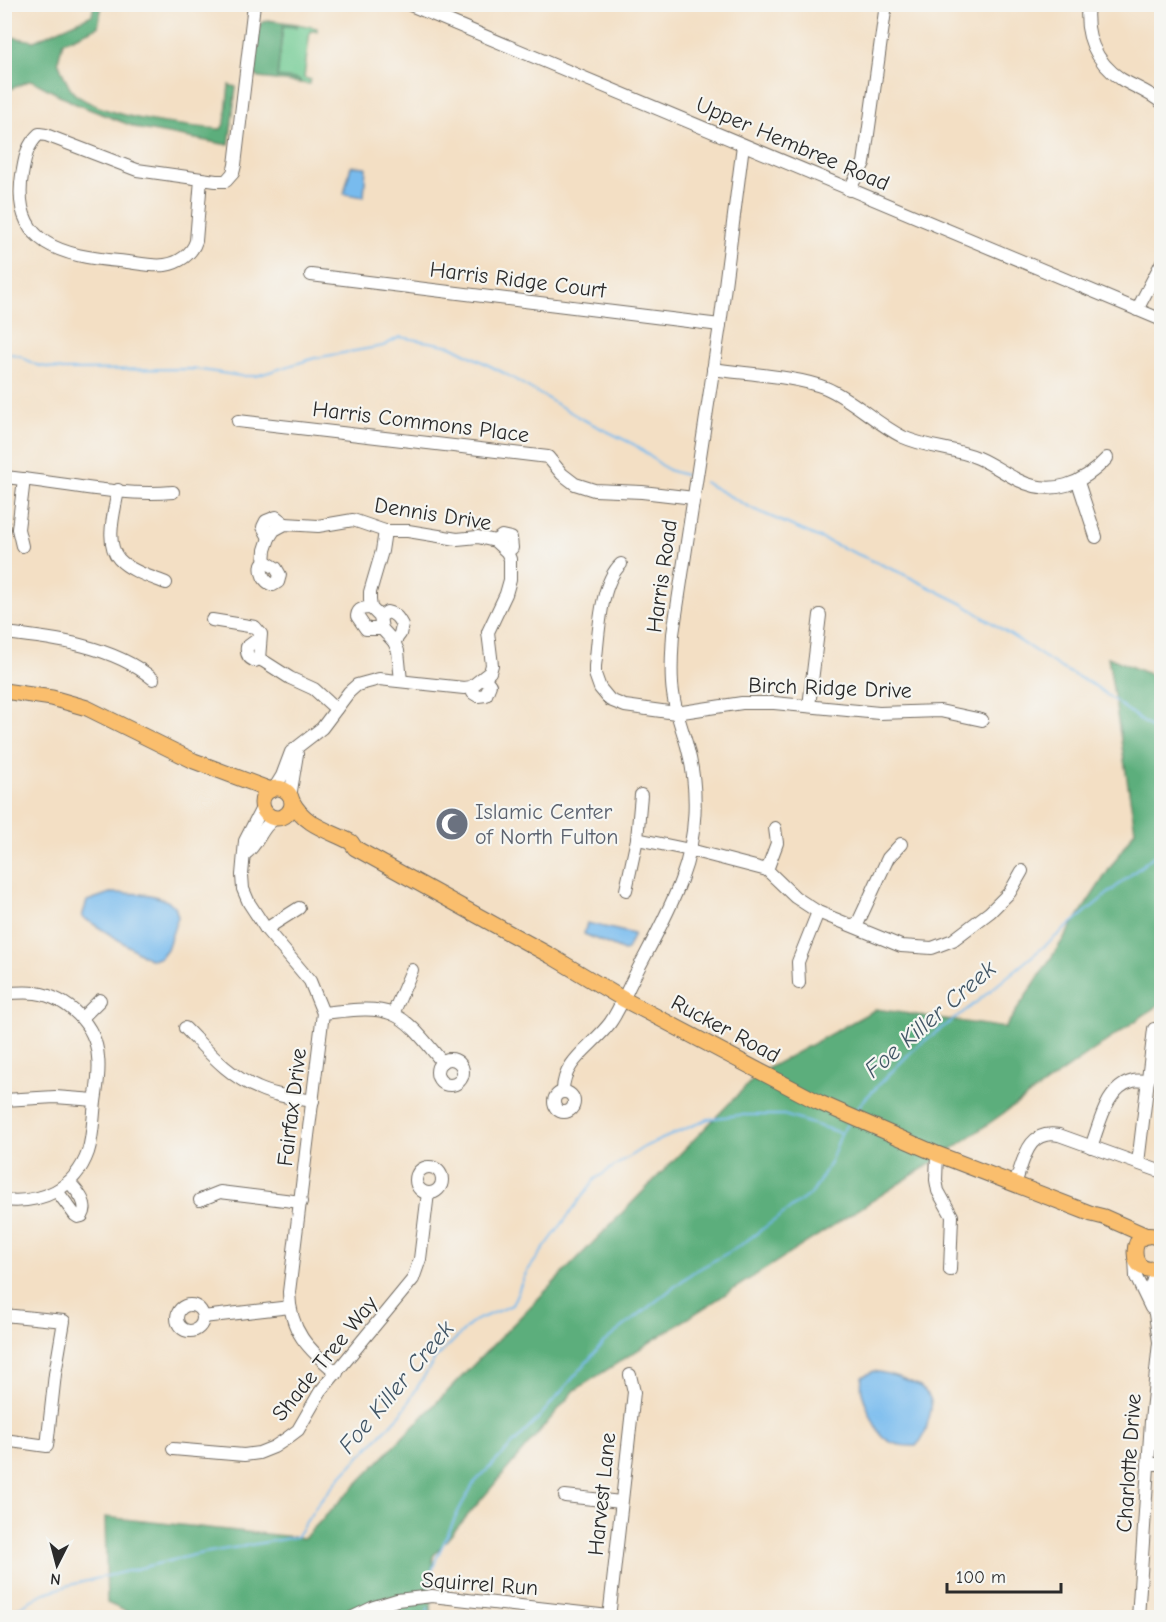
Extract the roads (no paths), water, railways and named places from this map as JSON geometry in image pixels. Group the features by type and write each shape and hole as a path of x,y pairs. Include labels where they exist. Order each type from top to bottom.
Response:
{"main road":[{"path":"4,691 51,698 87,708 268,797"},
{"path":"282,789 291,799 289,812 278,818 268,815 268,797 282,789"},
{"name":"Rucker Road","path":"291,799 302,817 351,842 355,848 551,956 623,999 763,1074 841,1113 937,1154 1154,1238"},
{"name":"Rucker Road","path":"278,818 346,848 355,848"},
{"name":"Rucker Road","path":"1092,1214 1128,1241 1134,1255"},
{"path":"1154,1238 1138,1241 1134,1255 1140,1266 1146,1269 1160,1266"}],"street":[{"path":"201,179 194,248 185,257 164,266 87,258 63,252 47,244 30,227 21,207 20,191 26,152 31,141 39,134 137,170 226,181 233,173 254,4"},
{"name":"Upper Hembree Road","path":"408,4 1161,320"},
{"path":"849,190 864,163 886,4"},
{"path":"1088,4 1089,39 1097,55 1107,68 1120,78 1149,93 1161,103"},
{"name":"Harris Road","path":"563,1092 562,1082 566,1073 579,1054 610,1023 623,999 676,891 690,850 695,806 693,776 676,713 671,672 674,633 720,325 743,145"},
{"path":"1137,310 1161,262"},
{"name":"Harris Ridge Court","path":"311,275 720,325"},
{"path":"713,369 803,382 824,388 846,398 904,437 975,457 1028,485 1054,488 1078,482 1094,472 1107,458"},
{"name":"Harris Commons Place","path":"238,421 548,457 574,484 594,490 642,492 694,498"},
{"path":"4,477 155,494 173,492"},
{"path":"21,546 18,529 24,479"},
{"path":"1078,482 1096,537"},
{"path":"118,490 112,538 119,560 129,567 166,583"},
{"name":"Dennis Drive","path":"264,562 269,538 263,527 268,518 276,517 285,524 318,526 353,520 385,531 408,531 458,539 478,537 495,541 502,536 511,538 512,548 507,552 511,565 510,580 488,632 492,665 490,672 484,677 490,685 486,695 481,697 475,695 471,687 401,681"},
{"path":"291,799 294,766 300,744 322,728 357,685 378,679 401,681 400,660 394,642 371,608 370,592 376,576 385,531"},
{"name":"Birch Ridge Drive","path":"621,564 611,575 606,588 595,666 597,682 605,695 616,703 676,713 741,703 810,706 879,713 940,711 982,720"},
{"path":"371,608 362,608 357,616 366,629 381,623 387,612 399,618 402,631 394,642"},
{"path":"810,706 820,615"},
{"path":"212,620 255,627 261,634 260,641 249,644 246,653 251,659 259,659 314,689 336,709"},
{"path":"4,633 70,641 140,668 153,678"},
{"name":"Fairfax Drive","path":"300,744 288,757 285,769 245,841 242,875 243,889 249,903 266,929 310,981 323,1013 290,1307 294,1325 303,1341 337,1373"},
{"path":"626,890 637,839 641,795"},
{"path":"245,854 253,849 265,826 278,818"},
{"path":"767,870 777,843 775,828"},
{"path":"637,839 767,870 795,897 818,912 901,946 932,948 953,939 990,912 1010,892 1022,871"},
{"path":"856,927 888,858 901,844"},
{"path":"266,929 299,908"},
{"path":"799,983 798,962 818,912"},
{"path":"393,1014 412,970"},
{"path":"4,993 36,993 61,1001 82,1018 93,1035 99,1069 87,1153 80,1168 69,1182 57,1191 39,1199 4,1200"},
{"path":"82,1018 100,999"},
{"path":"323,1013 367,1008 393,1014 415,1028 442,1062"},
{"path":"185,1028 225,1068 246,1082 274,1094 313,1101"},
{"path":"1137,1163 1154,1029"},
{"path":"1091,1147 1107,1103 1118,1089 1133,1081 1148,1081"},
{"path":"4,1101 55,1097 95,1100"},
{"path":"1015,1184 1029,1148 1036,1138 1047,1133 1161,1172"},
{"path":"937,1154 938,1191 952,1216 950,1270"},
{"path":"57,1191 75,1215 82,1216 85,1206 69,1182"},
{"path":"200,1200 220,1192 301,1202"},
{"name":"Shade Tree Way","path":"173,1449 244,1455 259,1453 274,1447 298,1430 320,1392 413,1279 420,1259 428,1193"},
{"name":"Charlotte Drive","path":"1134,1255 1136,1277 1153,1311"},
{"name":"Charlotte Drive","path":"1138,1617 1158,1342 1151,1286 1152,1278 1160,1266"},
{"path":"203,1317 290,1307"},
{"path":"4,1316 64,1321 47,1446 4,1440"},
{"name":"Harvest Lane","path":"609,1617 634,1392 630,1375"},
{"path":"1148,1464 1161,1464"},
{"path":"565,1496 621,1502"},
{"name":"Squirrel Run","path":"351,1617 397,1600 432,1596 609,1617"}],"water":[{"path":"351,166 366,167 364,197 344,194"},
{"path":"110,893 152,896 175,906 178,917 167,949 160,958 149,959 82,917 87,901"},
{"path":"587,923 634,934 627,950 624,951 584,934"},
{"path":"874,1371 907,1380 928,1395 931,1404 930,1414 924,1434 916,1446 890,1442 879,1433 875,1426 861,1386 862,1377"}],"waterway":[{"path":"4,352 20,356 36,365 63,370 195,369 256,376 315,358 383,346 400,337 429,342 451,346 504,373 582,419 635,445 668,470 685,475"},
{"path":"704,482 753,509 901,573 963,604 1061,668 1095,686 1162,736"},
{"name":"Foe Killer Creek","path":"855,1112 915,1048 973,1005 1162,849"},
{"name":"Foe Killer Creek","path":"4,1616 42,1594 70,1585 198,1554 296,1537 318,1504 341,1476 401,1414 434,1360 474,1321 512,1305 526,1273 595,1179 644,1147 708,1119 739,1115 784,1115 841,1133 849,1122"},
{"path":"429,1586 437,1557 474,1483 536,1421 604,1342 692,1273 738,1247 813,1192 830,1163 841,1134"},
{"path":"427,1618 428,1608"}],"place":[{"name":"Islamic Center of North Fulton","path":"452,824"}]}
